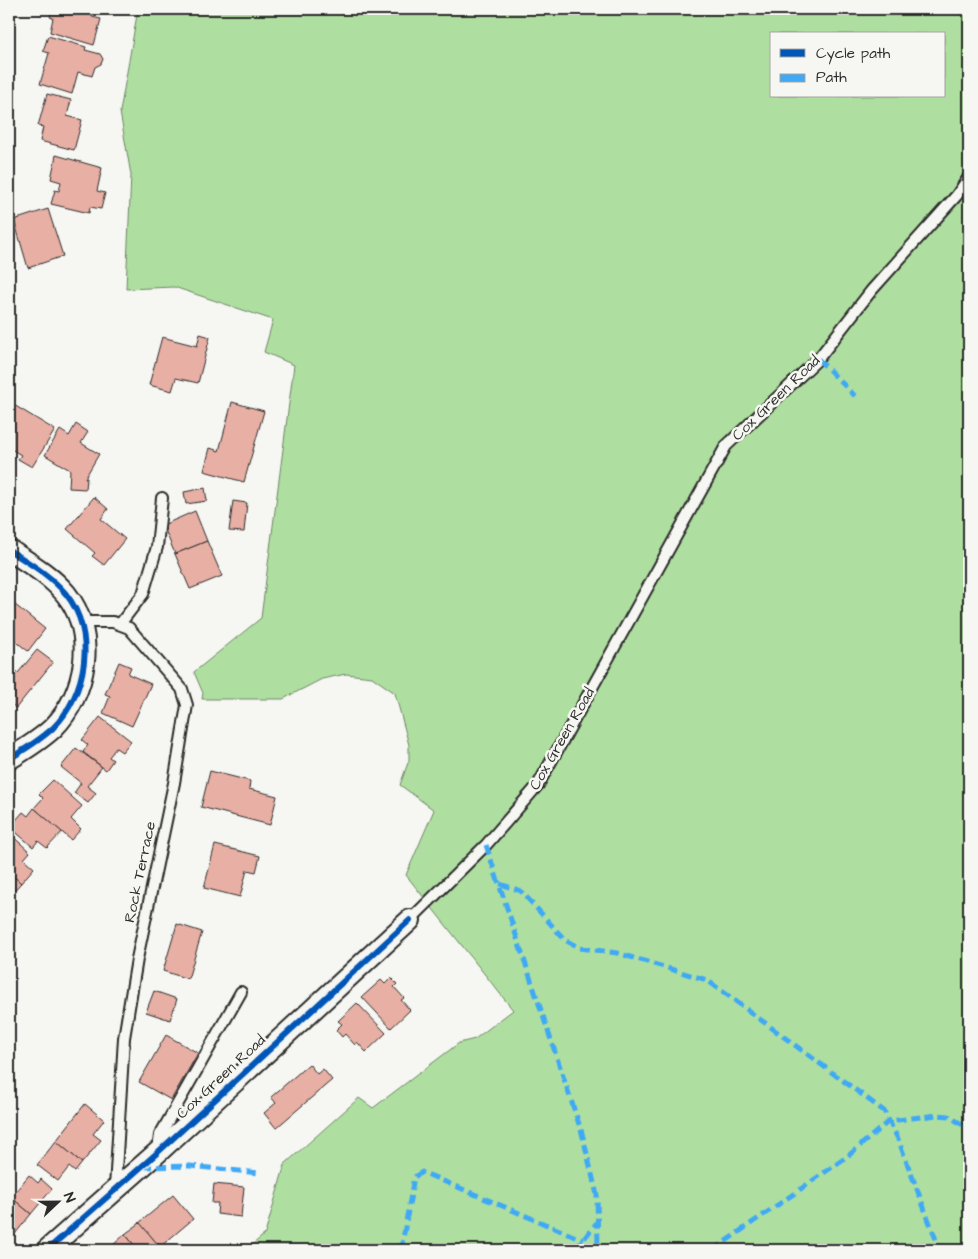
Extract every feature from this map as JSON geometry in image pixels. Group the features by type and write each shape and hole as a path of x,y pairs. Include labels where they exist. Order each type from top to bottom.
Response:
{"street":[{"path":"9,550 48,575 67,596 81,622 84,665 78,689 68,709 53,728 9,759"},
{"name":"Cox Green Road","path":"47,1250 157,1153 410,920"}],"lane":[{"name":"Cox Green Road","path":"410,920 486,845 538,785 726,446 818,358 871,291 957,195 969,177"},
{"path":"81,622 113,622 120,624 143,594 157,547 162,498"},
{"name":"Rock Terrace","path":"115,1191 124,1038 137,959 174,783 187,705 182,689 129,628 120,624"},
{"path":"157,1153 160,1135 241,992"}],"green space":[{"path":"138,9 969,9 969,1250 246,1250 265,1234 285,1164 359,1098 373,1108 459,1043 475,1039 513,1010 406,875 434,810 400,785 409,760 409,745 395,693 372,677 346,674 322,679 283,699 202,699 203,693 194,672 261,618 294,365 264,352 273,320 174,287 126,289 131,175 120,112"}],"building":[{"path":"52,9 94,9 92,17 101,19 94,45 50,32 53,18 50,17"},
{"path":"48,36 86,47 85,50 100,54 103,59 101,64 95,67 92,76 78,72 72,94 40,84 49,53 43,51"},
{"path":"47,94 71,100 67,116 82,120 74,150 40,141 43,127 38,126"},
{"path":"56,155 102,168 97,191 105,193 101,209 90,207 89,213 51,204 55,190 59,191 61,182 51,179"},
{"path":"48,209 63,256 28,268 14,220"},
{"path":"200,334 210,337 198,383 176,378 172,391 149,385 162,337 197,346"},
{"path":"9,402 55,430 32,467 18,459 21,455 11,449 9,452"},
{"path":"232,402 264,411 244,482 204,471 210,448 219,451"},
{"path":"76,424 88,432 81,443 99,454 85,478 87,478 86,489 69,488 70,470 45,455 60,430 69,436"},
{"path":"205,488 207,501 186,504 184,492"},
{"path":"94,497 108,509 101,519 125,539 104,565 92,556 95,553 67,529"},
{"path":"233,501 247,503 244,532 229,531"},
{"path":"195,511 207,541 175,554 163,525"},
{"path":"207,541 222,576 190,589 175,554"},
{"path":"9,600 45,629 28,651 9,636"},
{"path":"37,650 53,662 16,708 9,702 9,665 18,673"},
{"path":"119,662 131,667 128,674 151,684 132,726 103,713 110,696 105,694"},
{"path":"100,717 131,741 122,752 116,748 109,757 113,760 106,770 83,752 88,745 82,740"},
{"path":"76,748 102,767 87,786 96,793 88,803 74,793 81,783 61,767"},
{"path":"210,771 250,781 249,789 277,796 270,825 201,807"},
{"path":"53,780 82,806 71,819 81,829 71,840 34,808 43,798 39,794"},
{"path":"34,808 62,832 47,848 38,841 33,847 10,827 23,812 28,816"},
{"path":"9,833 30,852 24,859 34,868 21,883 9,872"},
{"path":"215,845 260,856 256,872 247,870 240,897 204,888"},
{"path":"9,872 21,883 9,896"},
{"path":"177,924 202,932 188,979 163,971"},
{"path":"391,978 397,984 394,987 404,998 401,1000 410,1010 391,1028 362,997 381,980 385,984"},
{"path":"154,991 177,999 170,1020 146,1012"},
{"path":"357,1003 386,1033 366,1052 357,1042 355,1045 345,1034 342,1037 336,1030 342,1024 338,1021"},
{"path":"166,1035 198,1053 171,1100 139,1082"},
{"path":"309,1064 317,1074 323,1069 332,1080 276,1128 264,1113 276,1103 271,1097"},
{"path":"85,1104 104,1120 93,1134 101,1140 82,1163 56,1141"},
{"path":"56,1141 82,1163 75,1172 69,1167 58,1181 37,1165"},
{"path":"29,1175 38,1183 41,1179 52,1189 31,1214 11,1197"},
{"path":"214,1184 244,1187 241,1217 217,1214 218,1203 212,1203"},
{"path":"173,1195 193,1219 160,1247 139,1223"},
{"path":"11,1197 31,1214 11,1239 9,1237 9,1199"},
{"path":"140,1223 162,1250 138,1250 125,1234"},
{"path":"125,1234 138,1250 114,1250 111,1247"}],"marked path":[{"path":"818,359 855,396"},
{"path":"486,845 582,1133 597,1195 598,1250"},
{"path":"500,884 521,891 565,940 580,948 617,953 707,980 884,1111 898,1139 940,1250"},
{"path":"713,1250 848,1156 889,1121 937,1115 949,1116 969,1129"},
{"path":"142,1167 190,1166 259,1173"},
{"path":"401,1250 414,1177 422,1172 583,1240"},
{"path":"575,1250 598,1221"}],"cycle path":[{"path":"9,550 46,575 66,594 76,610 82,627 84,645 84,663 80,681 74,698 65,714 53,728 32,745 9,759"},
{"path":"47,1250 157,1153 410,920"}]}
